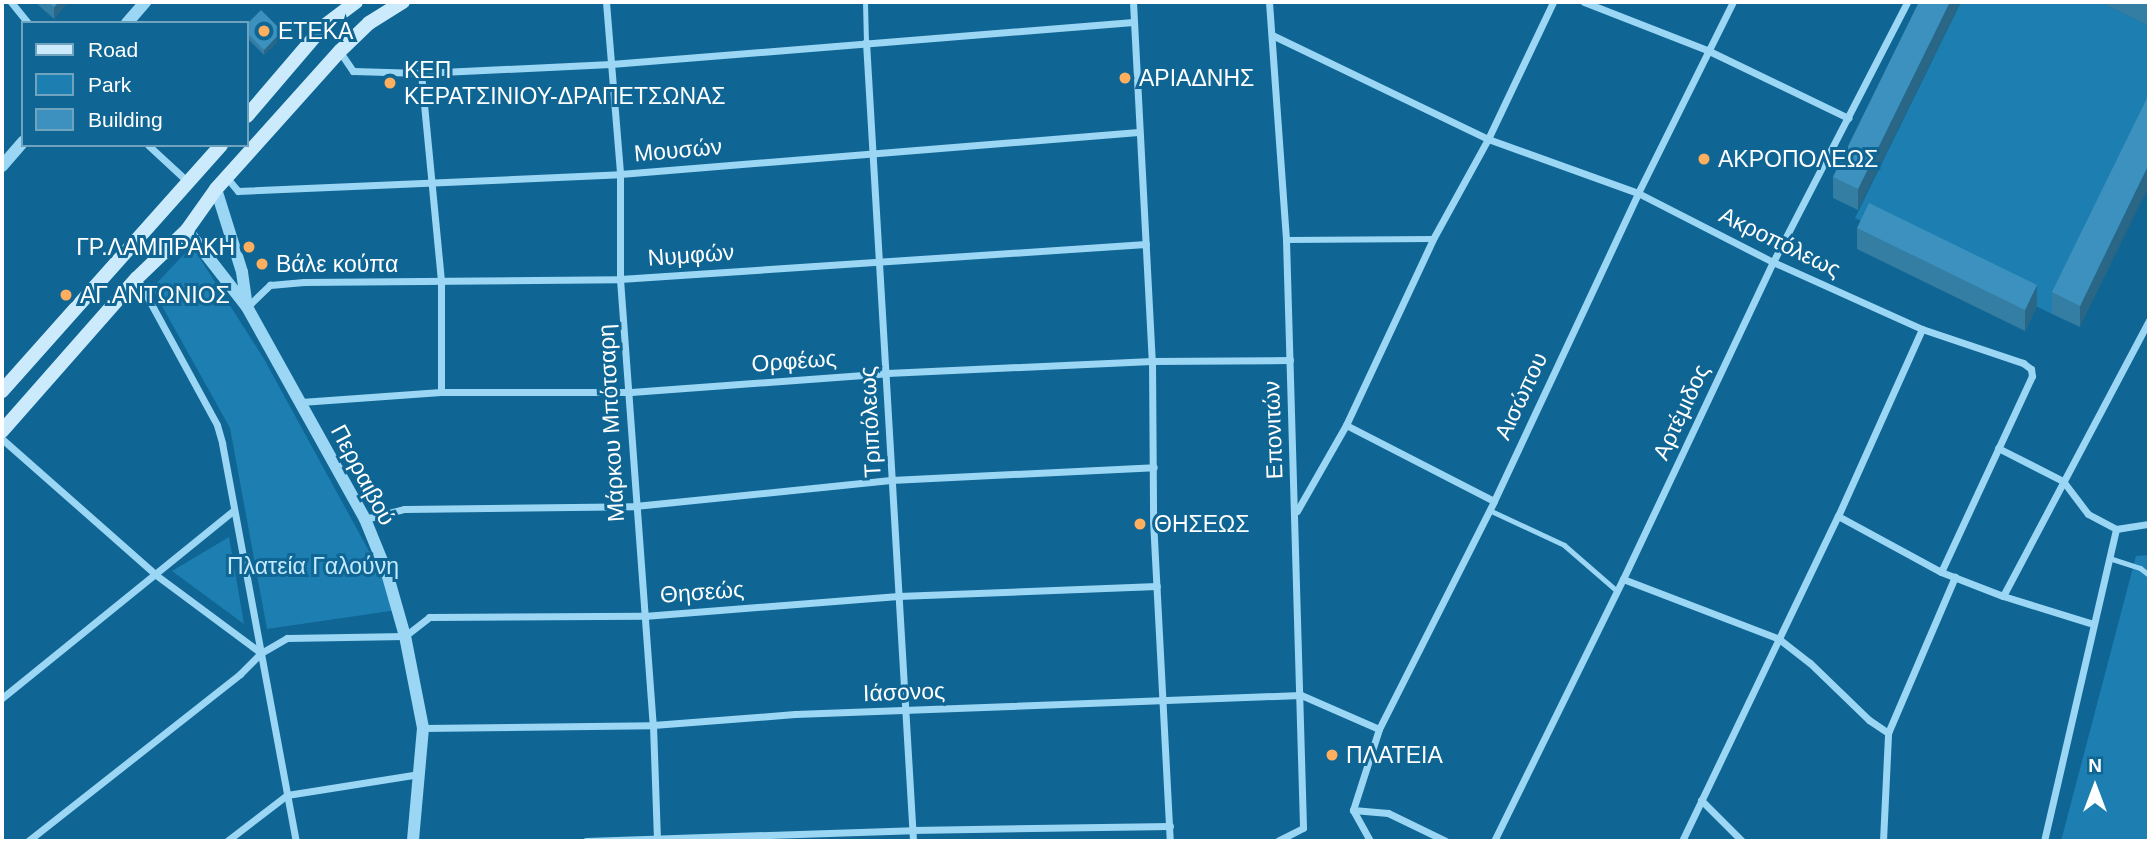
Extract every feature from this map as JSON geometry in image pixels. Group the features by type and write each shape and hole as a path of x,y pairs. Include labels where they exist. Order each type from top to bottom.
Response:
{"main road":[{"path":"248,115 324,26 356,2"},
{"path":"2,431 137,278 187,230 216,189 340,51 369,23 403,2"},
{"path":"2,391 218,147"}],"street":[{"path":"11,2 26,21"},
{"path":"129,21 145,2"},
{"name":"Μάρκου Μπότσαρη","path":"606,2 620,174 620,279 631,392 635,506 653,725 657,840"},
{"path":"1133,2 1152,361 1157,586 1170,841"},
{"name":"Επονιτών","path":"1269,2 1286,240 1296,513 1303,828 1278,841"},
{"path":"1296,513 1346,425 1433,239 1488,139 1553,2"},
{"path":"1584,2 1707,50 1848,118"},
{"name":"Αισώπου","path":"1353,810 1379,729 1489,510 1637,193 1733,2"},
{"name":"Αρτέμιδος","path":"1494,841 1623,579 1773,261 1907,2"},
{"path":"340,51 353,71 421,73 611,64 1133,22"},
{"name":"Ακροπόλεως","path":"1272,35 1488,139 1637,193 1773,261 1922,328 2023,363 2031,369 2032,376 1998,448"},
{"name":"Τριπόλεως","path":"866,43 913,841"},
{"path":"421,73 429,181 441,280 442,392"},
{"name":"Μουσών","path":"227,178 238,191 620,174 1138,132"},
{"path":"2,166 21,144"},
{"path":"150,147 188,182"},
{"name":"Περραιβού","path":"216,189 242,272 247,307"},
{"name":"Περραιβού","path":"187,230 247,307 365,519 387,573 405,636 423,728 413,841"},
{"path":"1286,240 1433,239"},
{"name":"Νυμφών","path":"247,307 270,285 620,279 1146,244"},
{"path":"137,278 217,425 296,841"},
{"path":"2003,596 2149,320"},
{"path":"1682,841 1838,516 1922,328"},
{"name":"Ορφέως","path":"301,402 442,392 631,392 887,373 1152,361 1290,360"},
{"path":"1346,425 1493,501"},
{"path":"2,439 156,575 261,653"},
{"path":"1941,572 1998,448 2063,481 2088,514 2116,529 2149,524"},
{"path":"365,519 404,509 635,506 891,480 1154,467"},
{"path":"2,698 233,511"},
{"path":"1838,516 1941,572 2003,596 2093,625"},
{"path":"2044,841 2116,529"},
{"path":"1883,841 1888,733 1955,577"},
{"path":"1623,579 1779,639 1810,663 1869,720 1888,733"},
{"name":"Θησεώς","path":"405,636 429,617 644,616 898,596 1157,586"},
{"path":"28,841 240,674 261,653 287,638 405,636"},
{"name":"Ιάσονος","path":"423,728 653,725 794,714 905,712 1301,695 1379,729"},
{"path":"227,841 287,795 420,774"},
{"path":"1701,800 1742,841"},
{"path":"1353,810 1370,841"},
{"path":"1353,810 1388,813 1446,841"},
{"path":"586,841 912,830 1170,826"}],"lane":[{"name":"Τριπόλεως","path":"865,2 866,43"},
{"path":"1489,510 1563,545 1617,591"},
{"path":"2109,558 2140,568 2149,575"}],"green space":[{"path":"1961,2 2100,2 2149,26 2149,116 2052,314 1855,218"},
{"name":"Πλατεία Γαλούνη","path":"192,246 264,359 376,564 397,610 267,629 230,428 152,288"},
{"path":"229,537 244,624 172,571"},
{"path":"2149,555 2149,841 2061,841 2136,556"}],"building":[{"path":"1919,2 1950,2 1858,189 1833,177"},
{"path":"261,10 282,31 264,50 248,34 248,23"},
{"path":"2149,94 2149,164 2080,306 2052,292"},
{"path":"1869,203 2037,285 2025,310 1857,228"}],"place":[{"name":"ΕΤΕΚΑ","path":"264,31"},
{"name":"ΑΡΙΑΔΝΗΣ","path":"1125,78"},
{"name":"ΚΕΠ ΚΕΡΑΤΣΙΝΙΟΥ-ΔΡΑΠΕΤΣΩΝΑΣ","path":"390,83"},
{"name":"ΑΚΡΟΠΟΛΕΩΣ","path":"1704,159"},
{"name":"ΓΡ.ΛΑΜΠΡΑΚΗ","path":"249,247"},
{"name":"Βάλε κούπα","path":"262,264"},
{"name":"ΑΓ.ΑΝΤΩΝΙΟΣ","path":"66,295"},
{"name":"ΘΗΣΕΩΣ","path":"1140,524"},
{"name":"ΠΛΑΤΕΙΑ","path":"1332,755"}]}
